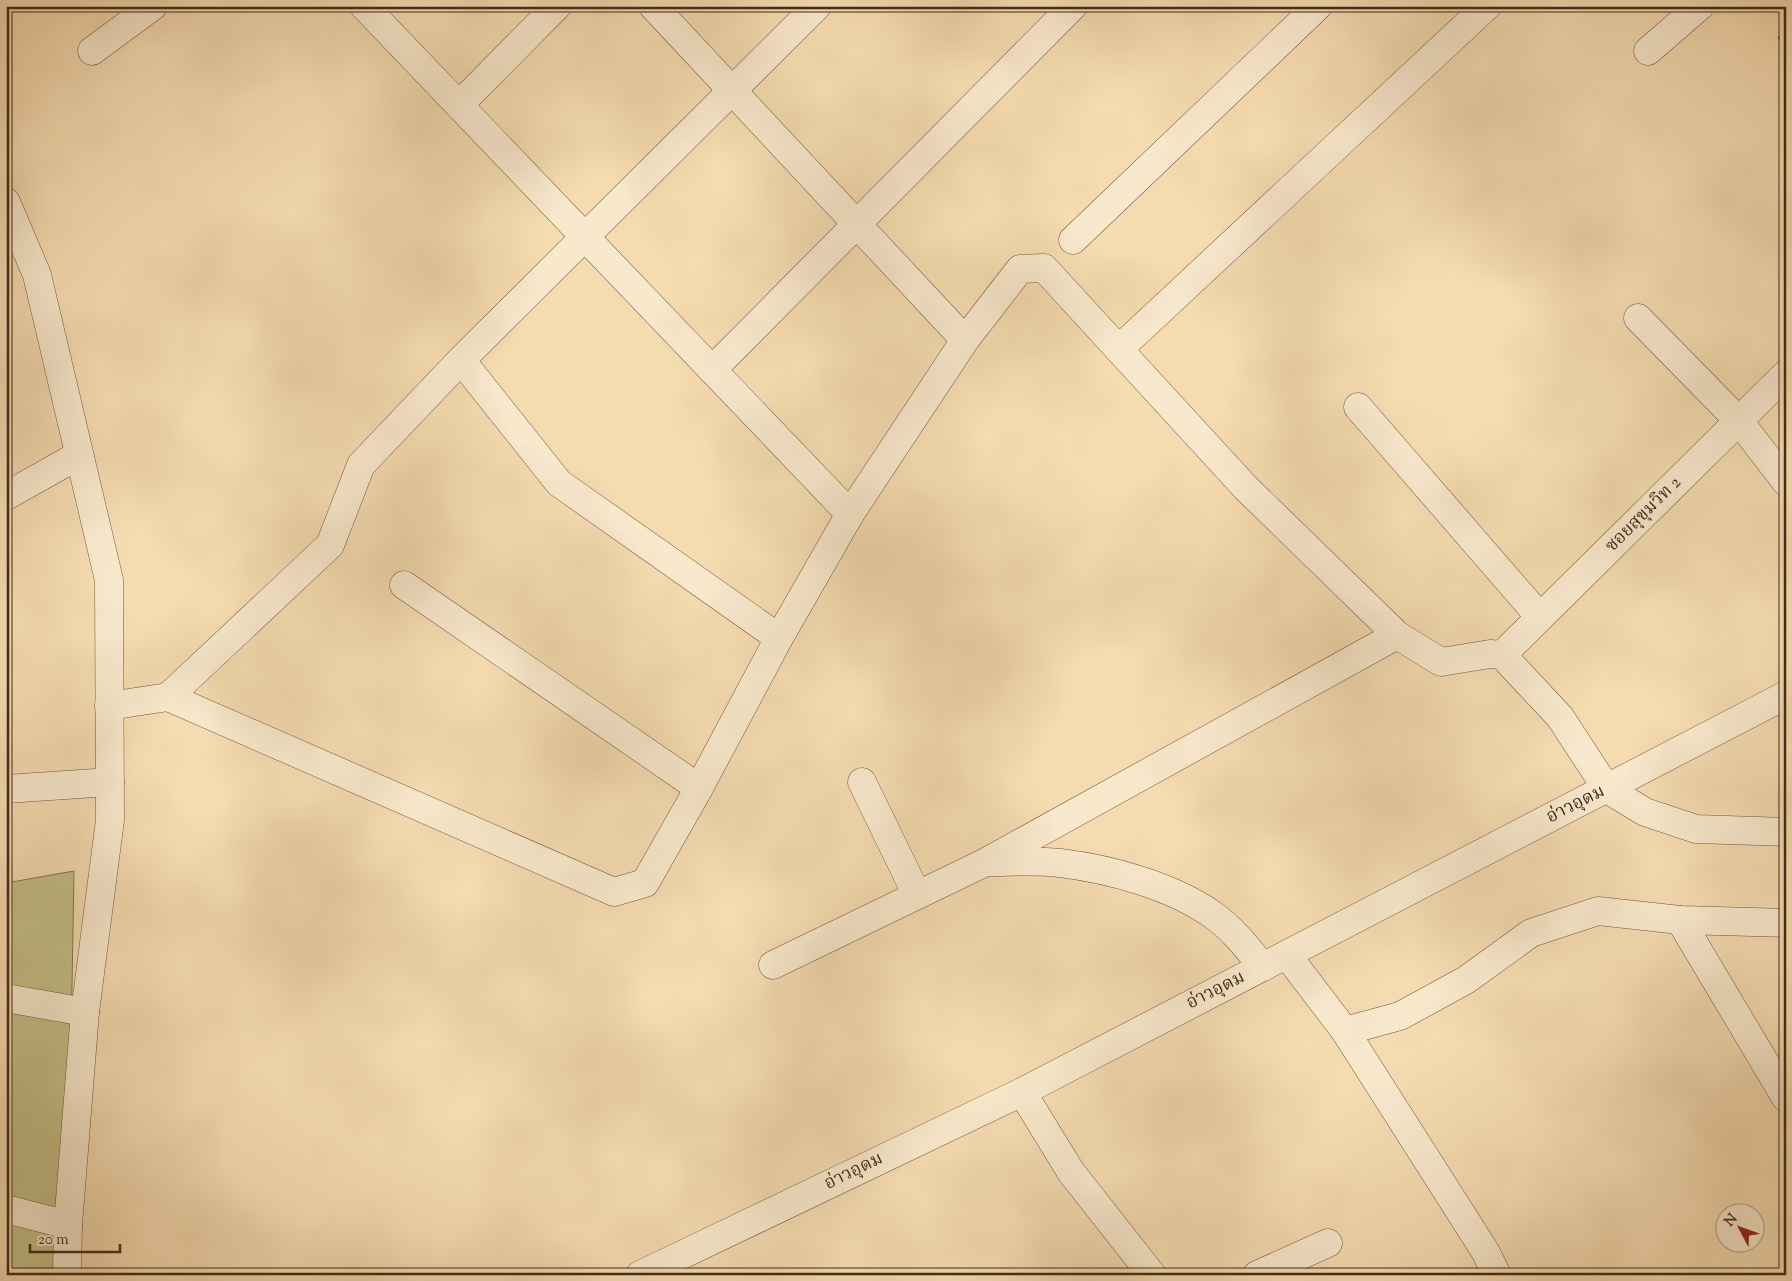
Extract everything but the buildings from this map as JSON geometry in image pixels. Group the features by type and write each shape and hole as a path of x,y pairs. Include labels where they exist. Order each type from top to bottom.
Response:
{"street":[{"path":"92,51 153,6"},
{"path":"364,6 850,514"},
{"path":"459,105 557,6"},
{"path":"653,6 731,92 965,340"},
{"path":"168,697 330,545 361,465 461,360 817,6"},
{"path":"712,370 1073,6"},
{"path":"1073,240 1318,6"},
{"path":"1119,349 1487,6"},
{"path":"1648,51 1700,6"},
{"path":"6,202 37,275 109,580 110,820 84,1012 66,1275"},
{"path":"109,706 168,697 614,892 644,883 699,788 778,638 850,514 965,340 1020,269 1044,268 1246,488 1396,636 1441,662 1490,654 1502,655 1560,717 1607,789 1645,812 1696,829 1786,832"},
{"path":"1638,318 1739,421 1786,482"},
{"path":"461,360 559,483 778,638"},
{"name":"ซอยสุขุมวิท 2","path":"1502,655 1786,374"},
{"path":"1358,406 1540,618"},
{"path":"6,496 79,454"},
{"path":"404,585 699,788"},
{"path":"773,965 986,862 1396,636"},
{"name":"อ่าวอุดม","path":"640,1275 1022,1092 1607,789 1786,694"},
{"path":"6,789 110,782"},
{"path":"862,782 916,895"},
{"path":"986,862 1059,863 1128,876 1189,901 1214,916 1237,936 1263,968"},
{"path":"1345,1031 1400,1016 1466,980 1531,933 1598,911 1680,920 1786,923"},
{"path":"1680,920 1786,1098"},
{"path":"1287,955 1345,1031 1485,1251 1497,1275"},
{"path":"6,998 84,1012"},
{"path":"1022,1092 1071,1172 1152,1275"},
{"path":"6,1209 68,1225"},
{"path":"1257,1275 1328,1243"}],"shaded area":[{"path":"74,871 67,1275 6,1275 6,883"}]}
